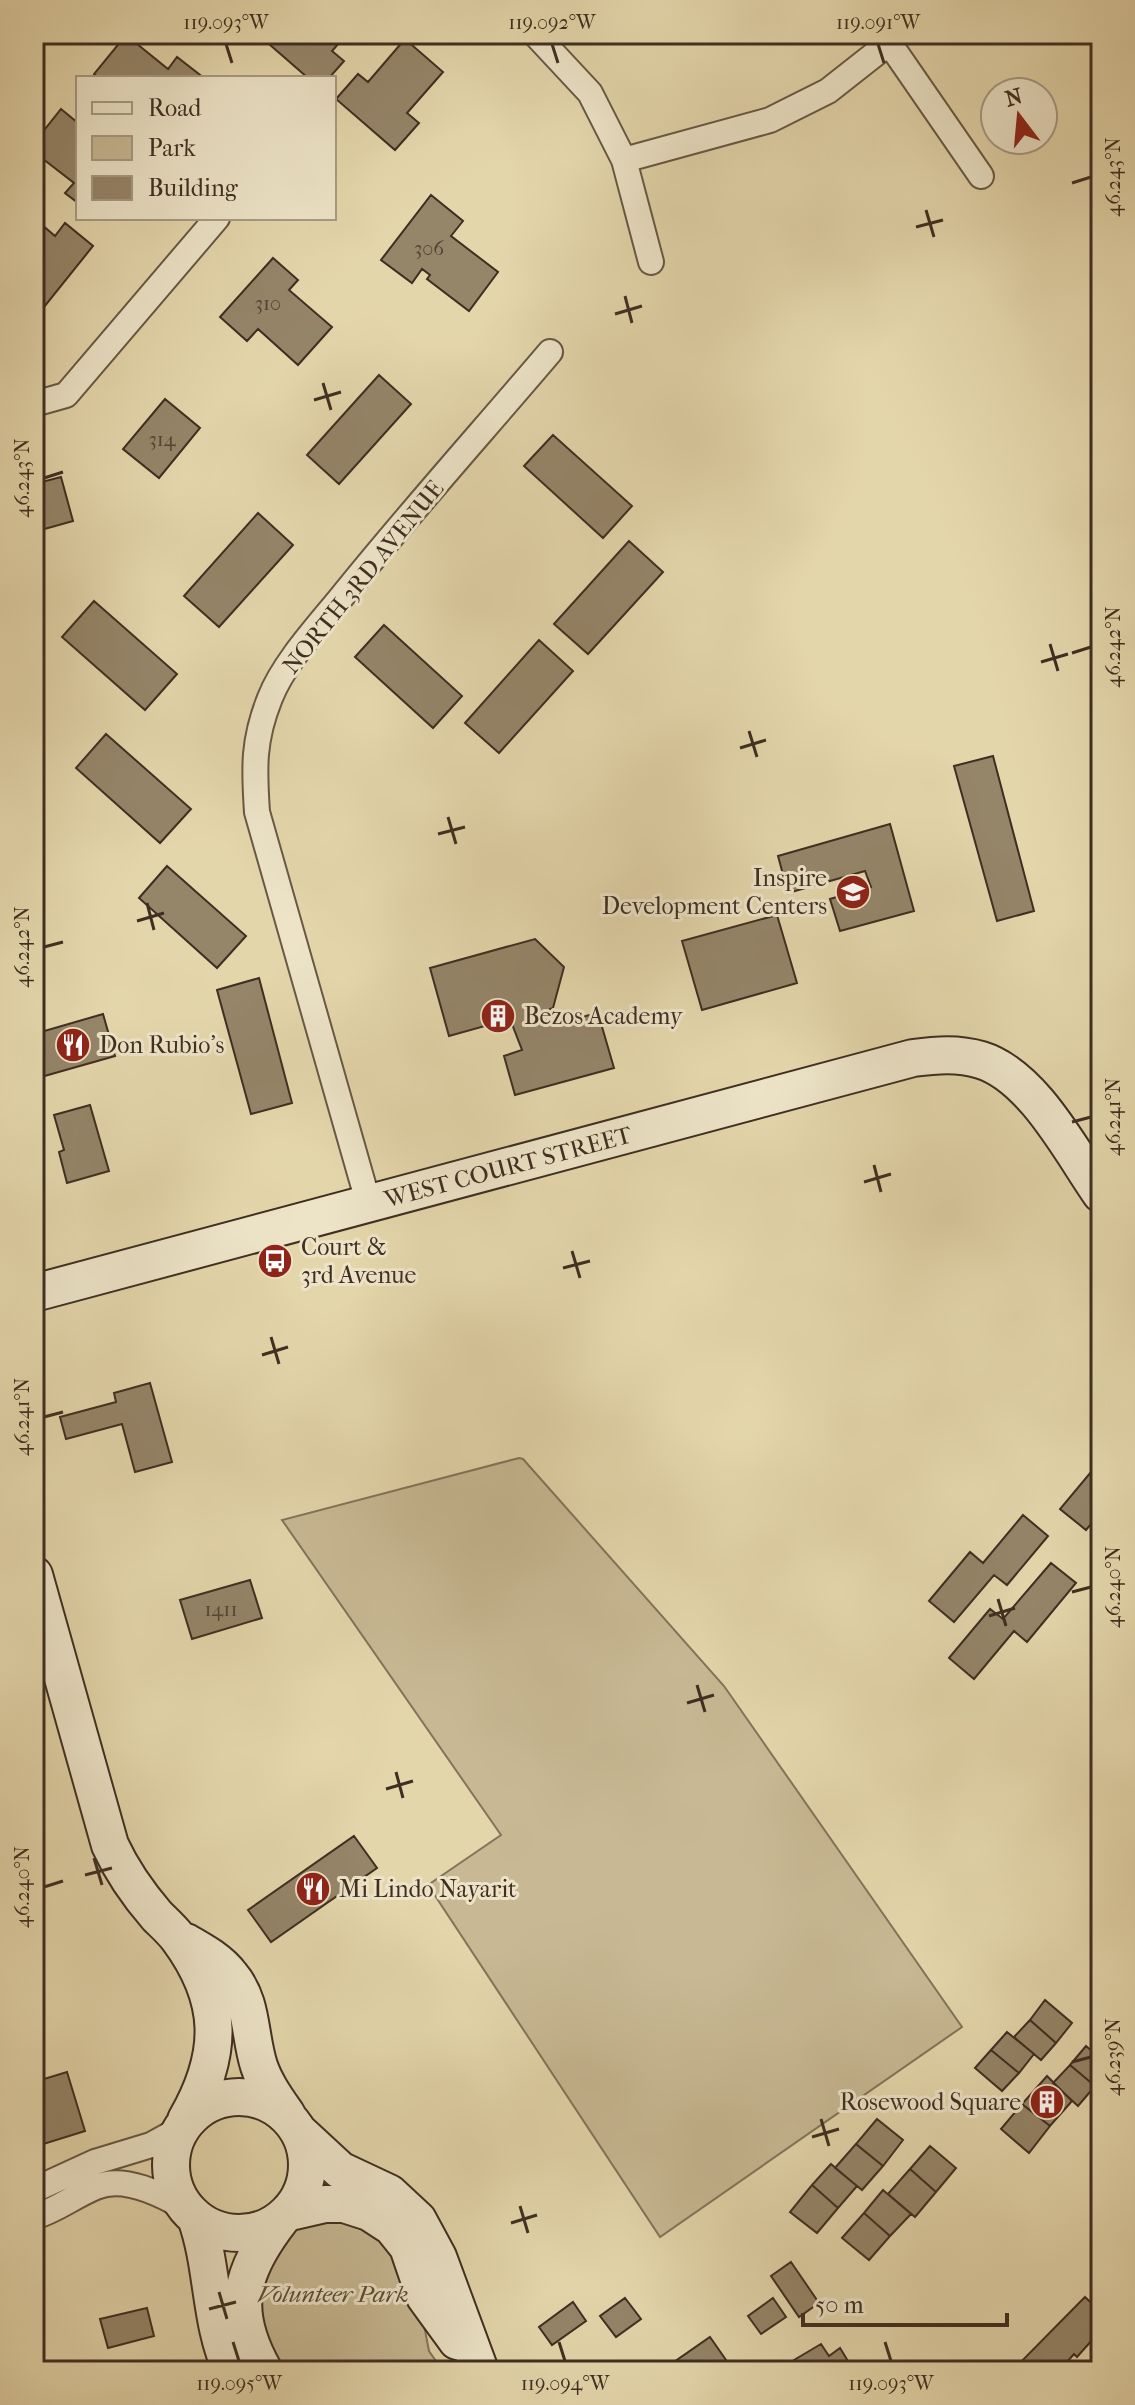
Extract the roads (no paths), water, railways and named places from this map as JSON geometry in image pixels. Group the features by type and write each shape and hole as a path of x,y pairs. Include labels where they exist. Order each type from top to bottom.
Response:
{"street":[{"path":"535,34 590,93 624,160 651,262"},
{"path":"624,160 770,120 828,91 886,38 981,176"},
{"path":"34,404 66,395 215,220"},
{"name":"NORTH 3RD AVENUE","path":"369,1205 257,812 254,774 256,739 271,695 297,653 380,549 550,352"},
{"name":"WEST COURT STREET","path":"34,1293 913,1058 939,1055 984,1061 1004,1071 1038,1103 1101,1194"},
{"path":"34,1575 110,1845 129,1880 177,1935 199,1973 214,2028 214,2053 196,2103 172,2150 170,2173 177,2195 204,2240 218,2335 232,2371"},
{"path":"177,1935 223,1967 241,1991 264,2079 295,2126 306,2151 303,2194 262,2245 244,2289 242,2311 245,2333 264,2371"},
{"path":"34,2190 86,2166 151,2145 183,2125 207,2104 225,2098 261,2100 278,2108 340,2170 389,2193 418,2220 438,2257 480,2370"},
{"path":"34,2217 52,2211 96,2187 118,2183 154,2192 211,2228 229,2233 265,2229 285,2216 325,2204 344,2204 369,2212 392,2227 408,2247 425,2297 480,2370"}],"place":[{"name":"Inspire Development Centers","path":"853,892"},
{"name":"Bezos Academy","path":"498,1016"},
{"name":"Don Rubio's","path":"73,1045"},
{"name":"Court & 3rd Avenue","path":"275,1261"},
{"name":"Mi Lindo Nayarit","path":"313,1889"},
{"name":"Rosewood Square","path":"1047,2102"}],"park label":[{"name":"Volunteer Park","path":"333,2294"}]}
